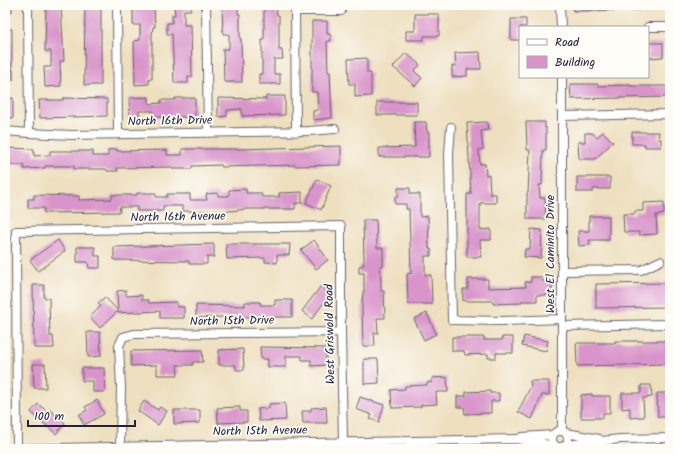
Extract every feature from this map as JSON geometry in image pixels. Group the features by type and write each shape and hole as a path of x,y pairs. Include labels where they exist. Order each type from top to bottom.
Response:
{"street":[{"path":"28,5 29,133"},
{"path":"117,5 118,134"},
{"path":"206,5 208,133"},
{"path":"560,5 561,26"},
{"path":"296,132 295,8 340,11"},
{"path":"649,27 670,27"},
{"name":"West El Caminito Drive","path":"562,78 562,322 564,432"},
{"path":"562,116 670,114"},
{"path":"451,127 449,153 452,320 670,324"},
{"name":"North 16th Drive","path":"5,131 29,133 118,134 296,132 335,129"},
{"name":"North 16th Avenue","path":"17,448 16,231 341,226"},
{"name":"West Griswold Road","path":"341,226 343,441"},
{"path":"562,271 641,270 660,261"},
{"name":"North 15th Drive","path":"120,446 121,388 119,346 123,336 134,334 341,332"},
{"name":"North 15th Avenue","path":"516,439 526,436 553,435 558,431 603,440 670,438"},
{"path":"564,432 568,440 566,446"},
{"path":"553,435 552,439 555,446"},
{"name":"North 15th Avenue","path":"5,449 120,446 262,446 343,441 516,439 559,448 582,443 597,443 603,440"}],"green space":[{"path":"670,446 670,449 441,449"}],"building":[{"path":"5,5 12,5 12,12 5,13"},
{"path":"46,5 61,5 64,61 60,61 61,86 45,87 44,67 51,67 51,51 45,51"},
{"path":"85,5 101,5 101,85 84,85"},
{"path":"133,5 154,5 155,27 153,27 152,35 152,79 149,79 149,84 135,85 134,41 140,40 140,25 133,25"},
{"path":"174,5 191,5 191,10 184,10 184,25 191,25 192,77 188,77 188,83 174,83 172,34 167,34 167,23 172,23 172,15 175,15"},
{"path":"222,5 238,5 238,14 240,14 242,82 224,82 223,49 229,49 229,34 223,34"},
{"path":"264,5 276,5 277,15 279,15 279,50 282,50 283,59 274,59 274,74 280,74 280,84 259,84 259,74 262,74"},
{"path":"573,5 640,5 640,10 573,11"},
{"path":"415,14 439,14 439,36 424,36 424,40 406,40 406,31 415,31"},
{"path":"511,19 526,19 526,26 519,26 519,40 511,40"},
{"path":"312,21 327,21 327,34 330,34 331,41 327,41 332,118 313,120 313,111 318,110 317,92 312,92"},
{"path":"5,29 12,29 13,80 5,80"},
{"path":"649,43 663,43 663,57 649,58"},
{"path":"480,52 481,69 467,69 467,76 452,77 452,66 456,66 455,53"},
{"path":"406,53 420,65 414,71 422,78 415,86 393,67"},
{"path":"367,58 367,73 371,73 371,96 355,97 355,84 349,84 348,59"},
{"path":"570,84 598,84 598,86 670,86 670,97 571,99"},
{"path":"266,96 285,96 285,115 242,116 242,109 227,110 227,116 218,117 218,98 266,99"},
{"path":"149,97 149,104 161,103 161,100 175,100 175,98 195,98 195,117 153,117 153,111 139,111 139,117 130,117 129,98"},
{"path":"5,98 13,98 13,118 5,118"},
{"path":"63,98 107,99 107,116 40,118 39,100 63,100"},
{"path":"377,102 417,102 417,115 377,115"},
{"path":"414,122 426,122 427,132 429,132 429,157 379,157 379,148 415,147"},
{"path":"487,122 488,130 481,131 483,149 479,150 480,164 485,164 486,175 489,175 490,194 496,194 496,203 480,203 480,230 491,229 491,240 480,240 481,257 467,257 467,194 471,194 467,123"},
{"path":"526,122 545,122 546,150 543,150 542,185 539,185 540,198 545,198 546,219 527,219 530,150 527,150"},
{"path":"603,132 613,142 595,159 579,159 578,142 585,142 585,133 592,133 597,137"},
{"path":"632,132 659,132 658,139 661,139 661,147 645,147 645,144 632,144"},
{"path":"341,146 341,165 222,167 221,165 192,166 192,169 172,169 172,167 117,168 118,171 107,171 106,169 74,169 74,166 45,166 45,168 24,169 24,165 5,165 5,148 34,149 34,156 50,155 50,151 93,151 93,156 108,156 108,150 117,149 117,151 167,150 167,155 182,155 182,149"},
{"path":"577,177 610,177 610,189 593,189 593,192 577,192"},
{"path":"317,179 331,186 321,210 306,203"},
{"path":"398,188 410,188 410,194 420,194 420,217 428,216 429,249 431,249 431,256 425,256 425,275 431,275 432,304 408,304 407,274 411,273 409,209 406,209 406,204 395,204 395,197 398,197"},
{"path":"246,189 246,193 261,193 262,197 279,197 279,193 302,192 302,203 295,203 295,209 246,209 230,211 182,211 182,206 163,206 163,211 137,211 137,207 119,207 120,212 44,213 44,208 28,208 28,199 34,199 34,195 79,196 79,200 112,199 112,195 156,193 156,197 167,197 167,194 190,194 190,200 207,200 206,194 218,193 218,196 229,196 229,190"},
{"path":"664,202 664,214 656,215 657,234 639,235 639,232 624,232 623,214 635,214 635,211 643,211 643,203"},
{"path":"589,216 609,216 609,240 589,240 590,245 579,246 578,231 589,231"},
{"path":"363,220 376,220 377,248 383,248 383,266 380,266 381,291 384,291 385,318 377,318 378,333 374,333 375,346 363,346 362,307 364,273 359,273 359,266 363,266 364,260"},
{"path":"531,229 542,230 541,258 524,257 525,249 530,249"},
{"path":"58,240 65,251 38,271 30,260"},
{"path":"314,240 328,260 316,269 301,250"},
{"path":"214,244 214,257 207,257 207,264 189,264 189,261 114,260 114,247"},
{"path":"226,244 290,244 289,255 277,255 277,263 265,262 265,258 227,259"},
{"path":"77,247 95,247 95,256 100,256 100,268 89,268 88,262 77,262"},
{"path":"531,277 541,277 542,281 552,281 552,290 548,290 548,295 537,295 537,301 521,301 521,303 493,304 493,301 463,301 463,289 468,289 468,279 488,279 488,288 526,287 525,282 531,282"},
{"path":"670,283 670,307 596,308 596,284"},
{"path":"33,285 44,285 44,298 49,298 50,336 53,336 54,348 34,348"},
{"path":"321,286 330,294 312,319 302,311"},
{"path":"126,290 126,296 142,295 142,300 148,300 149,303 177,302 177,307 184,307 184,318 160,318 160,311 118,313 117,291"},
{"path":"105,297 118,311 100,328 90,317 101,306 98,303"},
{"path":"275,300 292,300 292,317 196,318 196,305 245,306 245,302 260,302 260,305 275,305"},
{"path":"427,313 436,334 424,340 414,319"},
{"path":"87,332 100,332 101,356 88,357"},
{"path":"524,336 548,341 546,351 522,346"},
{"path":"452,337 484,337 484,340 502,340 502,337 513,337 513,353 496,353 496,358 488,358 488,354 465,355 464,351 452,351"},
{"path":"615,341 670,341 670,364 577,366 576,343 615,343"},
{"path":"260,347 326,348 326,365 311,366 311,360 302,360 302,356 286,356 286,367 268,367 268,359 261,359"},
{"path":"243,349 244,370 236,370 236,365 219,365 219,350"},
{"path":"202,350 203,362 193,362 193,365 177,365 178,375 157,375 157,365 131,366 131,351"},
{"path":"364,359 378,359 379,383 364,384"},
{"path":"33,364 45,364 46,388 34,388"},
{"path":"82,368 104,368 105,392 93,392 93,381 82,381"},
{"path":"447,377 448,392 436,392 437,404 421,405 421,407 392,408 391,390 405,389 405,386 427,385 427,383 432,382 432,378"},
{"path":"530,381 549,381 549,395 542,395 532,419 518,412 531,386"},
{"path":"641,385 651,385 652,397 643,398 644,417 630,418 630,408 622,409 622,393 641,393"},
{"path":"490,391 490,393 499,393 499,401 491,401 491,413 465,414 464,407 457,407 457,396 466,396 466,392"},
{"path":"657,393 670,393 670,417 658,417"},
{"path":"592,394 592,396 610,396 610,413 603,413 603,418 581,418 581,395"},
{"path":"360,397 384,405 379,422 370,419 372,415 356,409"},
{"path":"97,400 104,414 84,425 79,415 87,410 85,407"},
{"path":"144,401 158,410 160,407 167,411 158,425 138,411"},
{"path":"285,403 286,420 259,421 258,409 269,408 269,404"},
{"path":"38,404 48,412 50,410 65,423 56,434 31,412"},
{"path":"240,407 240,411 247,411 247,422 218,423 217,408"},
{"path":"326,407 327,423 303,423 302,411 311,411 311,408"},
{"path":"174,410 200,410 200,423 174,424"}]}
